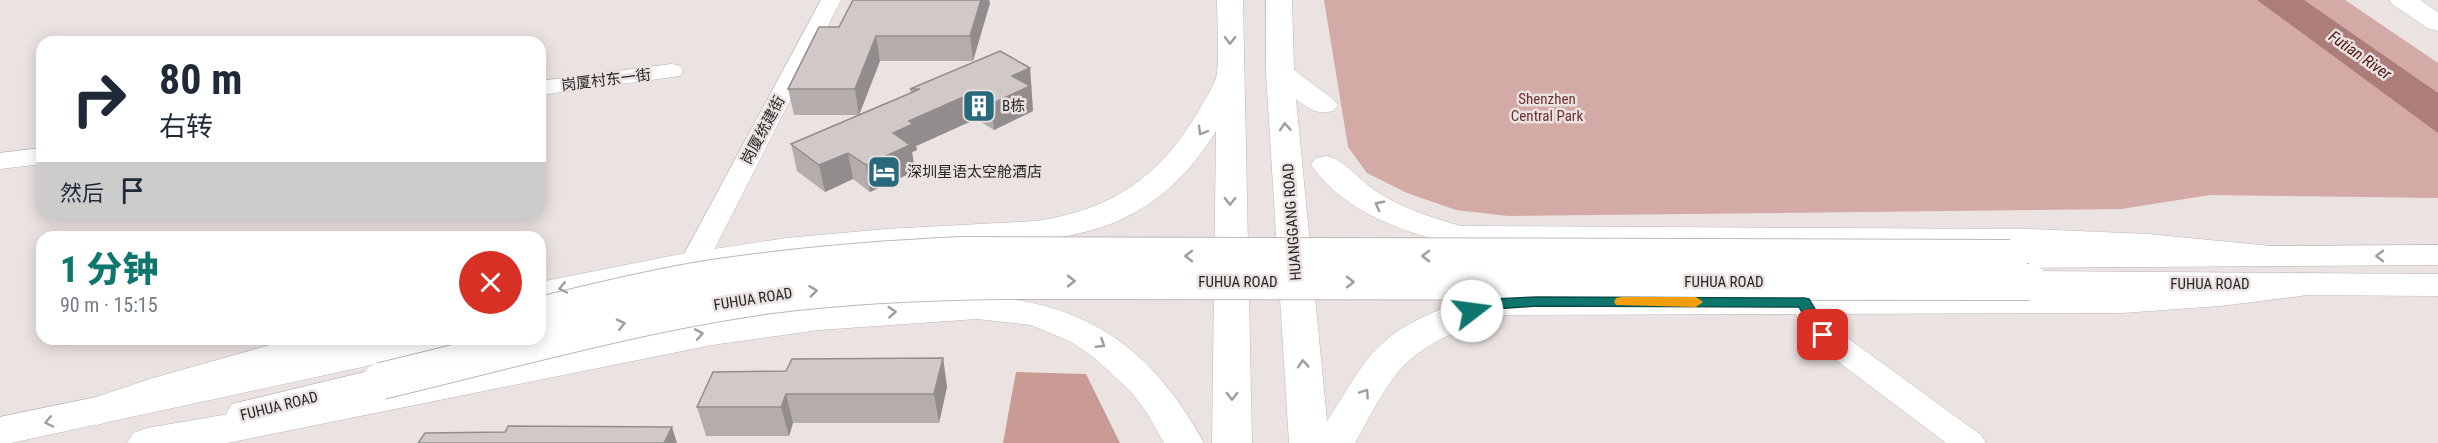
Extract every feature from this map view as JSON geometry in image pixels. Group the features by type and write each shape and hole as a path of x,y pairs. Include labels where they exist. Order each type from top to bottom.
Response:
{"main road":[{"path":"1230,0 1232,443"},
{"path":"2403,0 2438,23"},
{"path":"2432,0 2438,4"},
{"name":"HUANGGANG ROAD","path":"1277,4 1280,73 1309,443"},
{"path":"1280,73 1323,105"},
{"path":"546,291 695,260 822,244 988,234 1062,226 1094,218 1143,194 1177,167 1191,150 1229,80"},
{"path":"1327,165 1337,179 1355,192 1431,229 1460,236 2030,239 2148,244 2271,256"},
{"path":"975,309 994,306 1025,291 1035,280 1039,269 1037,258 1025,244 1005,236 988,234"},
{"path":"1526,236 1500,245 1494,254 1492,264 1496,276 1506,286 1537,302"},
{"name":"FUHUA ROAD","path":"546,314 704,280 776,269 962,255 2019,270 2301,285 2438,285"},
{"name":"FUHUA ROAD","path":"546,336 771,295 871,286 1004,281 2019,270 2271,256 2438,255"},
{"path":"1334,443 1384,364 1410,340 1452,319 1492,304 1537,302 2122,302 2220,295 2301,285"},
{"path":"147,443 316,413 621,348 723,330 835,316 975,309 1006,309 1039,315 1076,328 1109,350 1147,384 1184,443"},
{"path":"98,411 167,387 314,345"},
{"name":"FUHUA ROAD","path":"128,443 378,367 424,345"},
{"name":"FUHUA ROAD","path":"0,431 98,411 378,367 499,345"}],"street":[{"name":"岗厦统建街","path":"695,260 831,0"},
{"name":"岗厦村东一街","path":"546,87 672,71"},
{"path":"0,161 36,157"},
{"path":"1804,302 1823,335 1969,443"}],"green space":[{"name":"Shenzhen Central Park","path":"1324,0 2345,0 2438,63 2438,198 2210,195 2121,209 1508,216 1456,210 1407,193 1367,173 1348,147"}],"shaded area":[{"path":"1016,372 1086,374 1120,443 1003,443"}],"water":[{"name":"Futian River","path":"2257,0 2304,0 2438,93 2438,133"}],"building":[{"path":"853,0 981,0 970,36 876,36 855,89 788,89 819,27 839,27"},
{"path":"1000,51 1030,68 1012,76 1030,86 991,104 972,93 909,121 913,124 893,133 910,145 866,165 848,153 819,165 791,144 920,89 910,89"},
{"path":"943,358 934,394 786,394 781,407 697,407 713,372 786,371 792,359"},
{"path":"508,426 672,427 664,443 418,443 425,433 505,432"}],"slow traffic":[{"path":"1622,302 1696,302"}],"place":[{"name":"B栋","path":"979,106"},
{"name":"深圳星语太空舱酒店","path":"884,172"}],"route":[{"path":"1472,311 1492,304 1537,302 1804,302 1823,335"}]}
